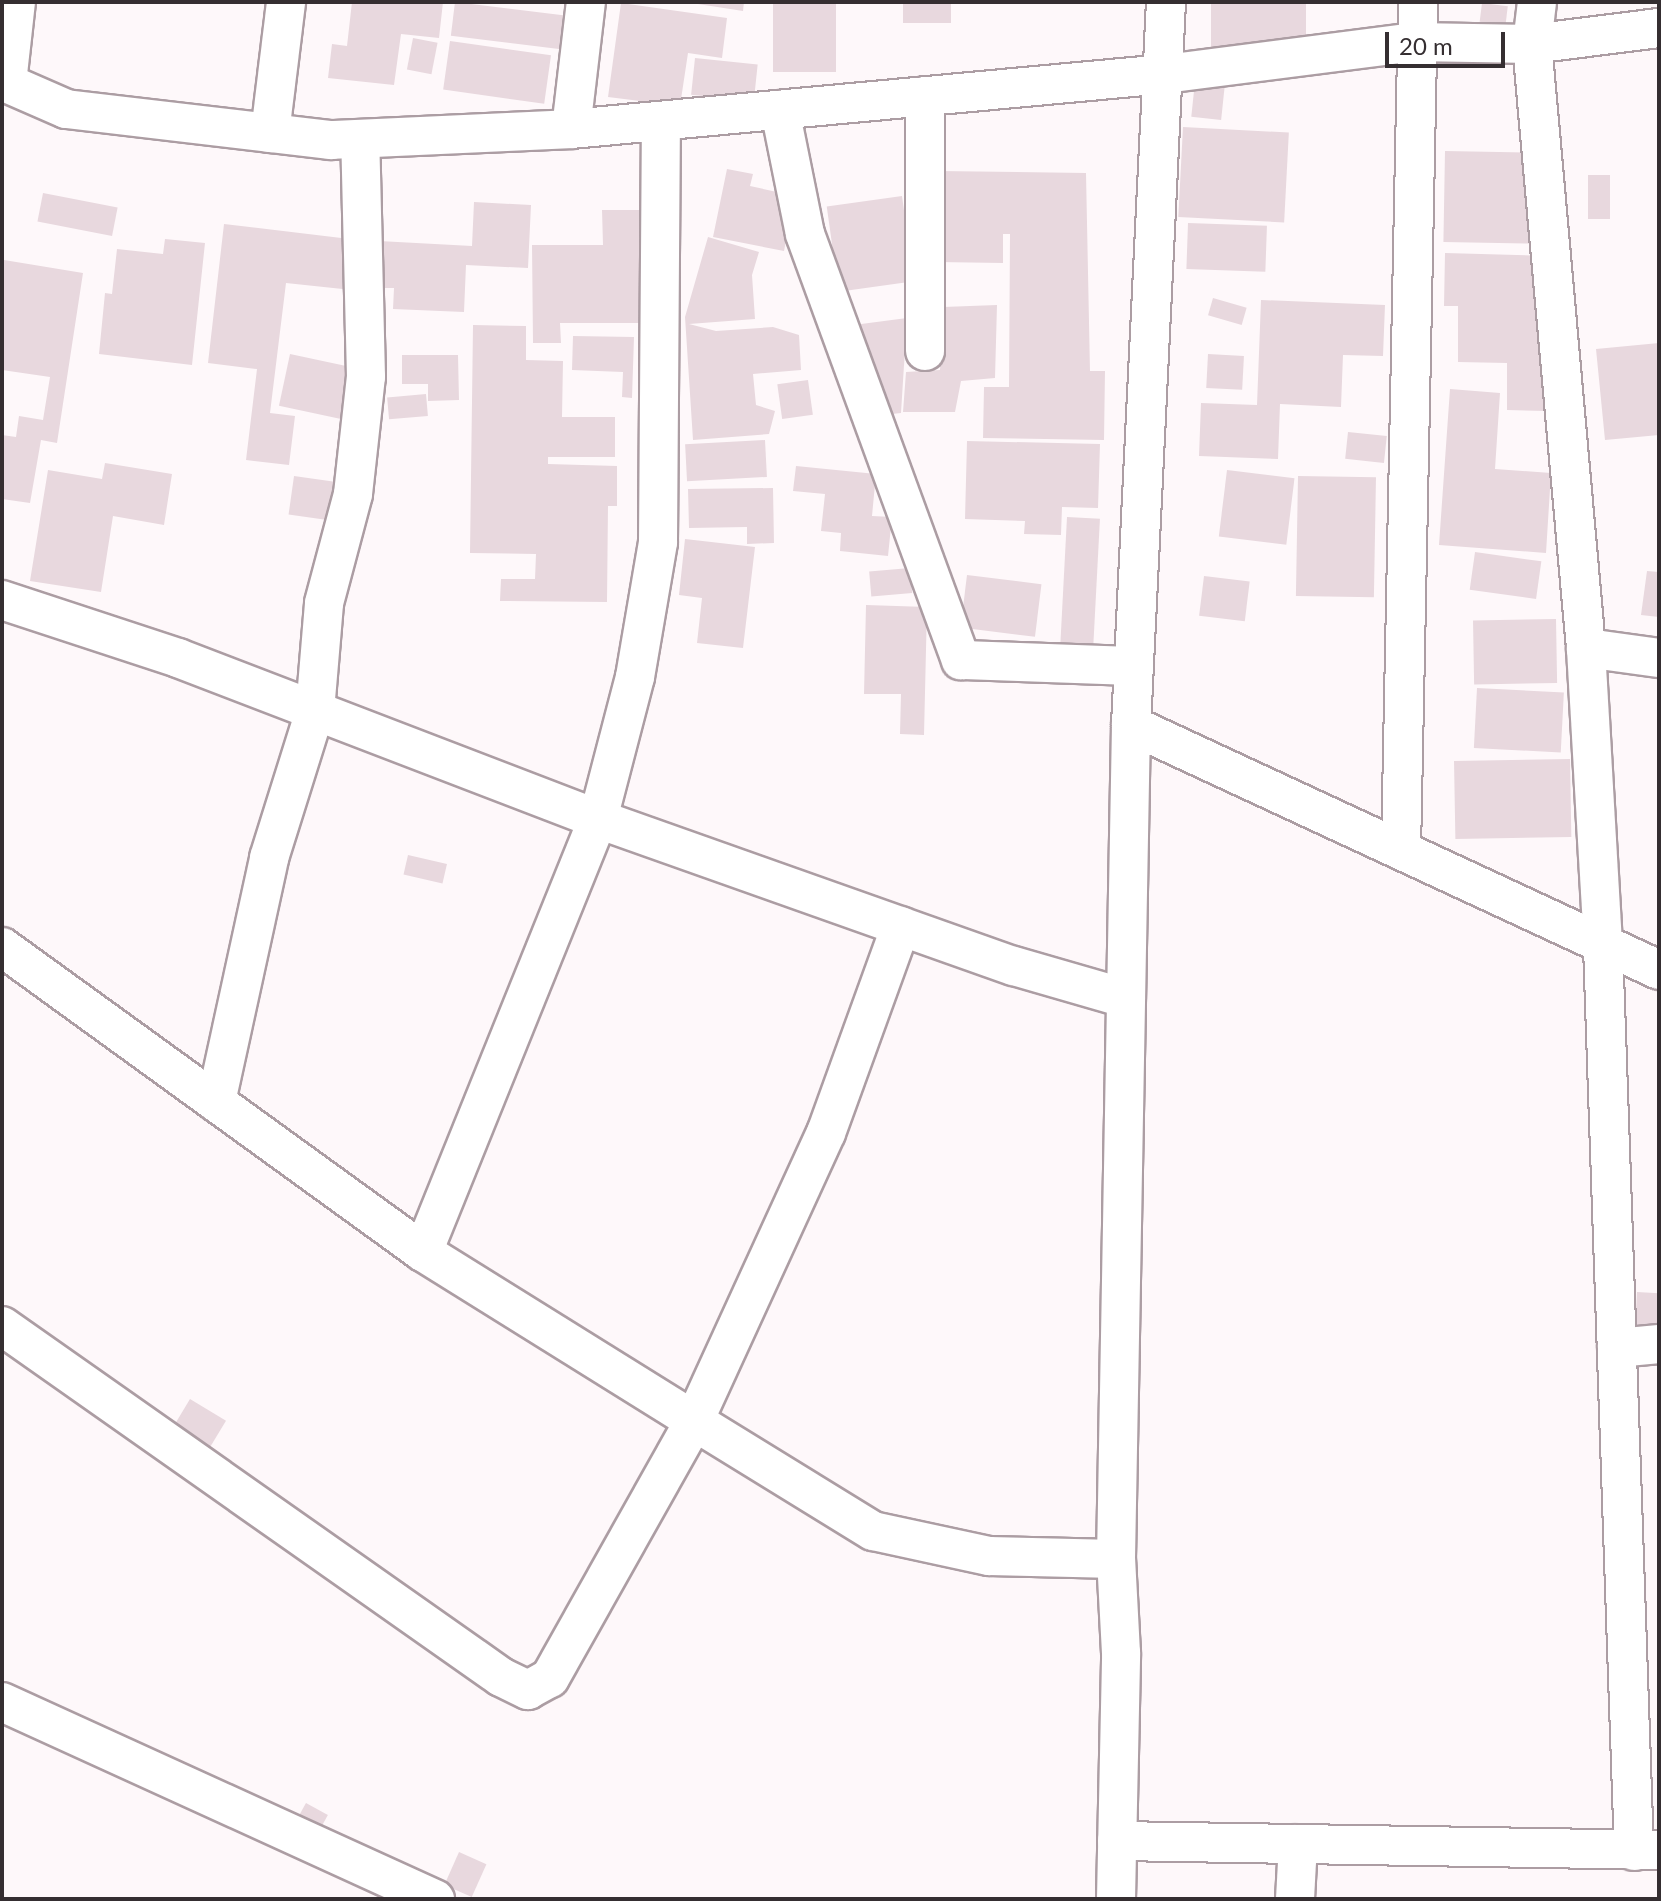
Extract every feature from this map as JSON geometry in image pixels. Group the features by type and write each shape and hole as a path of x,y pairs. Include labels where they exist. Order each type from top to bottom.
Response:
{"street":[{"path":"16,2 5,82 66,109 270,133 360,139 571,129 1165,74 1414,42 1532,44 1659,28"},
{"path":"270,133 286,2"},
{"path":"571,129 586,2"},
{"path":"1116,1899 1121,1653 1116,1559 1131,725 1165,74 1166,2"},
{"path":"1401,850 1414,42 1418,2"},
{"path":"1117,1841 1646,1851 1617,1348 1603,944 1586,648 1532,44 1537,2"},
{"path":"925,96 925,351"},
{"path":"780,110 805,234 961,660 1134,666"},
{"path":"423,1252 598,819 635,677 658,542 661,121"},
{"path":"216,1102 269,858 315,711 324,603 353,494 366,377 360,139"},
{"path":"2,600 178,658 598,819 901,926 1125,998"},
{"path":"1586,648 1659,658"},
{"path":"1131,725 1659,970"},
{"path":"2,1326 501,1677 528,1690 550,1678 694,1421 826,1133 901,926"},
{"path":"2,947 423,1252 873,1531 989,1556 1116,1559"},
{"path":"1617,1348 1659,1344"},
{"path":"2,1702 364,1884 435,1899"},
{"path":"1295,1899 1298,1844"}],"building":[{"path":"352,2 443,2 439,38 401,34 394,85 328,78 332,44 347,46"},
{"path":"455,2 567,16 563,50 451,36"},
{"path":"685,2 744,2 743,11"},
{"path":"773,2 836,2 836,72 773,72"},
{"path":"903,2 951,2 951,23 903,23"},
{"path":"1211,2 1306,2 1306,49 1211,49"},
{"path":"621,3 727,18 722,58 688,53 680,106 608,97"},
{"path":"1482,3 1508,6 1505,25 1480,22"},
{"path":"413,38 438,43 431,74 407,69"},
{"path":"450,41 551,55 544,104 443,90"},
{"path":"695,58 758,65 754,101 691,95"},
{"path":"1196,72 1226,75 1221,120 1191,117"},
{"path":"1183,127 1289,133 1284,222 1178,217"},
{"path":"1445,151 1537,153 1535,244 1443,242"},
{"path":"727,169 753,174 750,186 795,196 784,251 713,237"},
{"path":"938,171 1086,173 1090,371 1105,371 1104,440 983,438 984,387 1009,387 1010,234 1003,234 1003,263 937,262"},
{"path":"1588,175 1610,175 1610,219 1588,219"},
{"path":"43,193 118,208 112,236 37,221"},
{"path":"902,196 914,281 839,292 827,207"},
{"path":"474,202 531,205 528,268 466,265 464,312 393,309 394,288 376,288 379,241 472,246"},
{"path":"602,210 643,210 644,323 560,323 561,343 533,343 532,245 603,245"},
{"path":"1188,223 1267,226 1265,272 1186,269"},
{"path":"224,224 358,240 352,290 286,283 270,413 295,416 289,465 246,460 257,369 208,363"},
{"path":"708,237 759,252 752,275 755,319 689,324 716,331 773,327 799,335 801,370 753,374 756,405 775,411 769,434 693,440 685,317"},
{"path":"165,239 205,243 192,365 99,354 105,293 112,294 117,249 163,254"},
{"path":"1445,253 1551,256 1547,411 1507,410 1507,363 1458,362 1458,306 1444,306"},
{"path":"4,260 83,273 57,443 41,440 30,503 2,499 2,435 16,437 19,416 43,420 50,377 2,370"},
{"path":"1213,298 1247,308 1242,325 1208,315"},
{"path":"1261,300 1385,305 1383,356 1343,355 1341,407 1280,404 1278,459 1199,456 1201,403 1257,405"},
{"path":"997,305 995,378 961,381 955,412 903,412 906,372 940,370 943,307"},
{"path":"907,318 901,413 874,416 846,326"},
{"path":"473,325 526,326 526,360 563,361 562,417 615,417 615,457 548,457 548,464 617,466 617,506 608,506 607,602 500,601 501,579 535,579 536,554 470,553"},
{"path":"573,336 634,337 632,398 622,397 623,372 572,370"},
{"path":"1659,343 1659,435 1605,440 1596,349"},
{"path":"290,354 356,368 345,420 279,406"},
{"path":"1208,354 1244,356 1242,390 1206,388"},
{"path":"402,355 458,355 459,400 428,401 428,384 402,384"},
{"path":"808,380 813,415 782,419 777,384"},
{"path":"1450,389 1500,393 1495,469 1551,473 1546,553 1439,545"},
{"path":"426,394 428,416 389,419 387,397"},
{"path":"1348,432 1387,436 1384,463 1345,459"},
{"path":"765,440 767,477 687,481 685,444"},
{"path":"967,441 1100,444 1098,508 1062,507 1061,535 1024,534 1025,521 965,519"},
{"path":"105,463 172,474 164,525 113,516 101,592 30,581 48,470 102,479"},
{"path":"796,466 876,474 872,516 892,517 888,556 840,551 841,533 821,531 825,494 793,491"},
{"path":"1227,470 1294,478 1286,545 1219,537"},
{"path":"294,476 350,484 345,523 289,515"},
{"path":"1298,476 1376,477 1374,597 1296,596"},
{"path":"773,488 774,543 747,544 747,527 689,528 688,489"},
{"path":"1067,517 1100,519 1093,650 1060,648"},
{"path":"685,539 755,547 743,648 697,643 702,598 679,595"},
{"path":"1475,552 1541,561 1536,599 1470,590"},
{"path":"910,568 912,593 871,596 869,572"},
{"path":"1647,571 1659,572 1659,617 1641,615"},
{"path":"967,575 1041,584 1035,637 961,628"},
{"path":"1204,576 1250,582 1245,621 1199,616"},
{"path":"866,605 927,607 924,735 900,734 901,694 864,694"},
{"path":"1556,619 1557,683 1474,684 1473,620"},
{"path":"1477,688 1564,693 1561,752 1474,748"},
{"path":"1570,759 1571,837 1455,839 1454,761"},
{"path":"408,855 447,864 442,883 404,874"},
{"path":"1637,1292 1659,1293 1657,1333 1635,1332"},
{"path":"190,1399 226,1421 203,1458 167,1437"},
{"path":"306,1803 328,1815 318,1833 296,1821"},
{"path":"459,1852 486,1864 472,1897 444,1885"}]}
